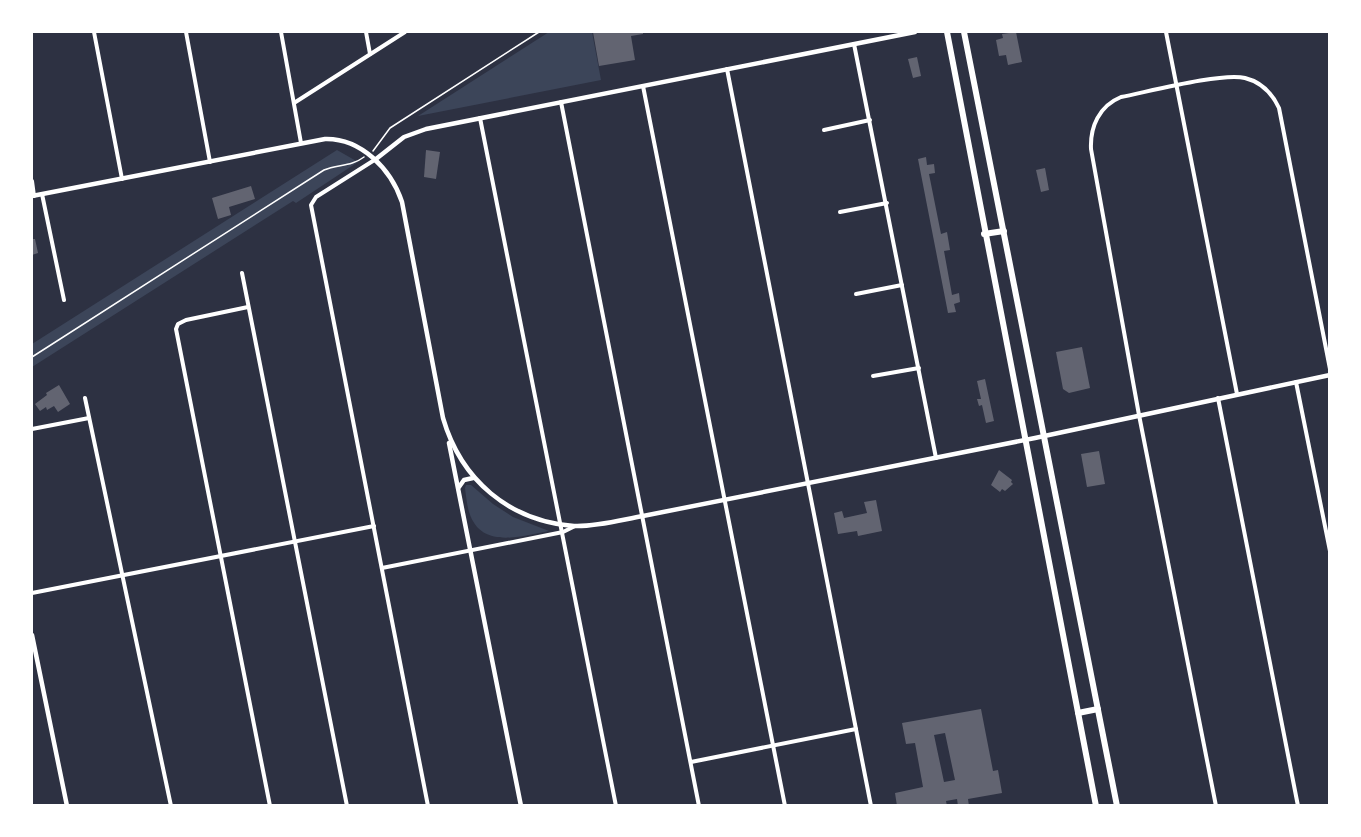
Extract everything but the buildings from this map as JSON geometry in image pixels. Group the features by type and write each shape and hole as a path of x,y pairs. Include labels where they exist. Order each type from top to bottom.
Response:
{"main road":[{"path":"947,32 984,234 1096,806"},
{"path":"964,32 1117,806"},
{"path":"984,234 1004,231"},
{"path":"1078,713 1098,709"}],"street":[{"path":"94,32 122,179"},
{"path":"186,32 210,162"},
{"path":"281,32 301,143"},
{"path":"366,32 370,54"},
{"path":"294,103 405,32"},
{"path":"428,806 311,205 316,197 411,134 480,118 915,32"},
{"path":"1166,32 1237,394"},
{"path":"854,44 936,458"},
{"path":"727,69 871,806"},
{"path":"1216,806 1139,415 1090,141 1098,116 1114,100 1237,76 1257,82 1270,93 1279,108 1329,369"},
{"path":"643,86 785,806"},
{"path":"561,102 699,806"},
{"path":"480,118 616,806"},
{"path":"824,130 870,120"},
{"path":"32,182 33,196 325,139 339,139 351,144 376,159 391,178 402,202 521,806"},
{"path":"42,194 64,300"},
{"path":"840,212 886,203"},
{"path":"242,273 347,806"},
{"path":"856,294 902,285"},
{"path":"248,307 186,320 178,324 177,334 270,806"},
{"path":"873,376 919,368"},
{"path":"382,568 562,532 576,526 643,516 1045,436 1329,375"},
{"path":"1296,382 1329,551"},
{"path":"85,398 171,806"},
{"path":"1218,398 1298,806"},
{"path":"32,429 89,418"},
{"path":"447,432 473,478 494,497 537,519 576,526"},
{"path":"458,489 464,480 473,478"},
{"path":"32,593 374,526"},
{"path":"32,635 68,806"},
{"path":"691,762 856,729"}],"path":[{"path":"374,150 390,129 539,32"},
{"path":"32,357 324,170 334,166 352,165 362,159"}],"shaded area":[{"path":"549,32 592,32 601,80 418,116"},
{"path":"337,150 358,162 32,367 32,344"},
{"path":"466,485 471,485 513,517 549,531 503,538 483,532 475,524 469,512"}]}
